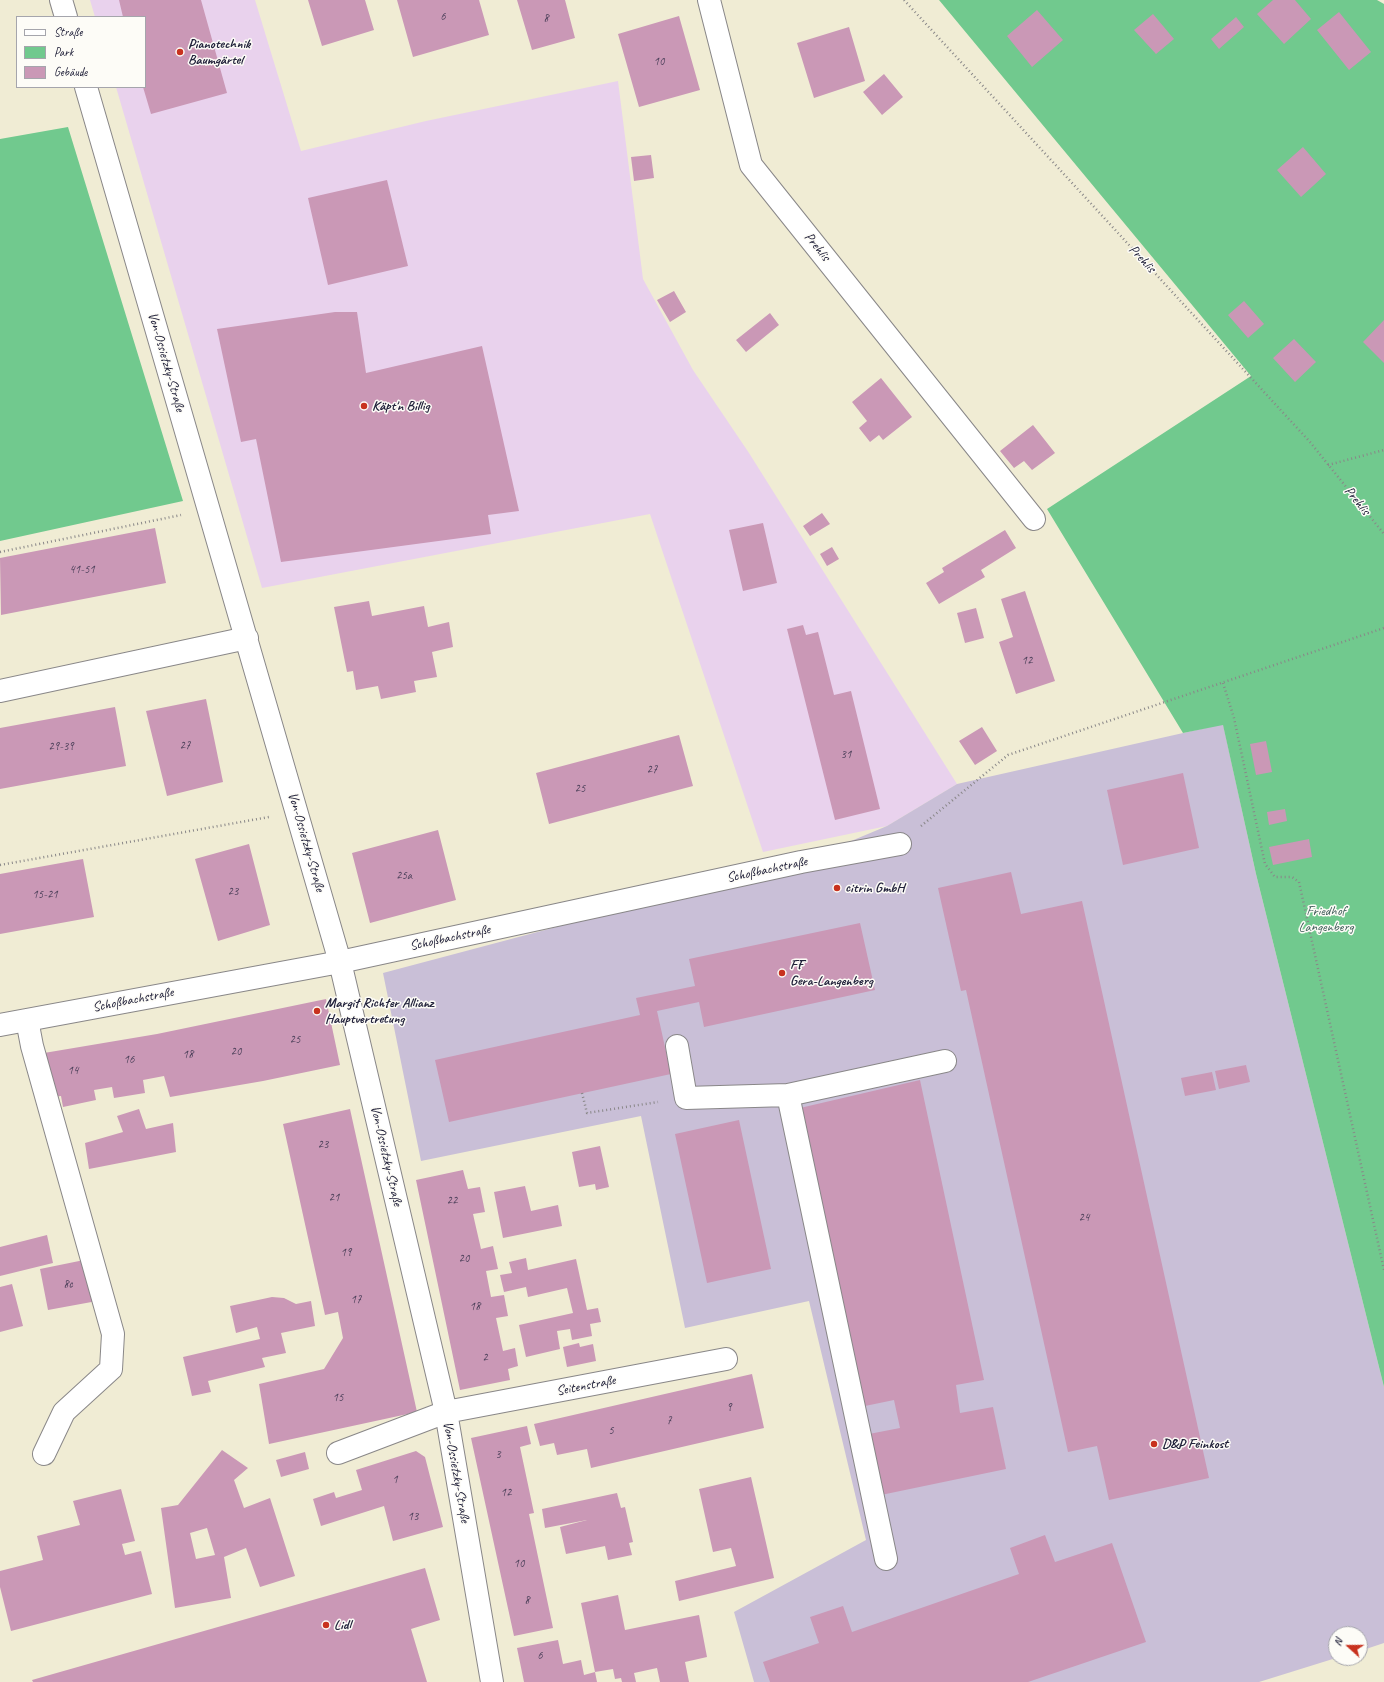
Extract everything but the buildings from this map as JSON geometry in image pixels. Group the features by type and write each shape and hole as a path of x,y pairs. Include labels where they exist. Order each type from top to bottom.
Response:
{"street":[{"path":"61,0 66,16"},
{"name":"Prehlis","path":"709,0 751,165 1034,519"},
{"name":"Von-Ossietzky-Straße","path":"86,88 340,962 446,1412 492,1682"},
{"path":"0,691 247,638"},
{"name":"Schoßbachstraße","path":"0,1025 340,962 801,862 900,844"},
{"path":"27,1020 32,1046 114,1334 111,1368 64,1412 44,1454"},
{"path":"677,1046 686,1098 788,1095 945,1061"},
{"path":"788,1095 886,1559"},
{"name":"Seitenstraße","path":"338,1453 446,1412 726,1359"}],"path":[{"name":"Prehlis","path":"904,0 1310,442 1384,534"},
{"path":"1328,465 1384,450"},
{"path":"0,552 209,507"},
{"path":"900,844 1008,755 1384,628"},
{"path":"1223,683 1234,718 1265,864 1275,877 1292,877 1299,882 1384,1270"},
{"path":"0,865 297,812"},
{"path":"582,1093 587,1114 686,1098"}],"shaded area":[{"path":"90,0 255,0 301,151 426,121 618,81 643,279 693,370 749,453 957,784 887,826 763,852 650,514 262,588 116,88 146,88 146,16 95,16"},
{"path":"1223,724 1256,874 1384,1387 1384,1643 1368,1648 1368,1626 1328,1626 1328,1660 1259,1682 754,1682 734,1612 866,1540 809,1301 685,1328 641,1116 421,1161 383,973 801,862 887,826 957,784"}],"green space":[{"name":"Friedhof Langenberg","path":"939,0 1377,0 1384,4 1384,1387 1256,874 1223,725 1183,733 1047,509 1251,376"},
{"path":"68,127 183,501 0,541 0,139"}],"place":[{"name":"Pianotechnik Baumgärtel","path":"180,52"},
{"name":"Käpt'n Billig","path":"364,406"},
{"name":"citrin GmbH","path":"837,888"},
{"name":"FF Gera-Langenberg","path":"782,973"},
{"name":"Margit Richter Allianz Hauptvertretung","path":"317,1011"},
{"name":"D&P Feinkost","path":"1154,1444"},
{"name":"Lidl","path":"326,1625"}]}
